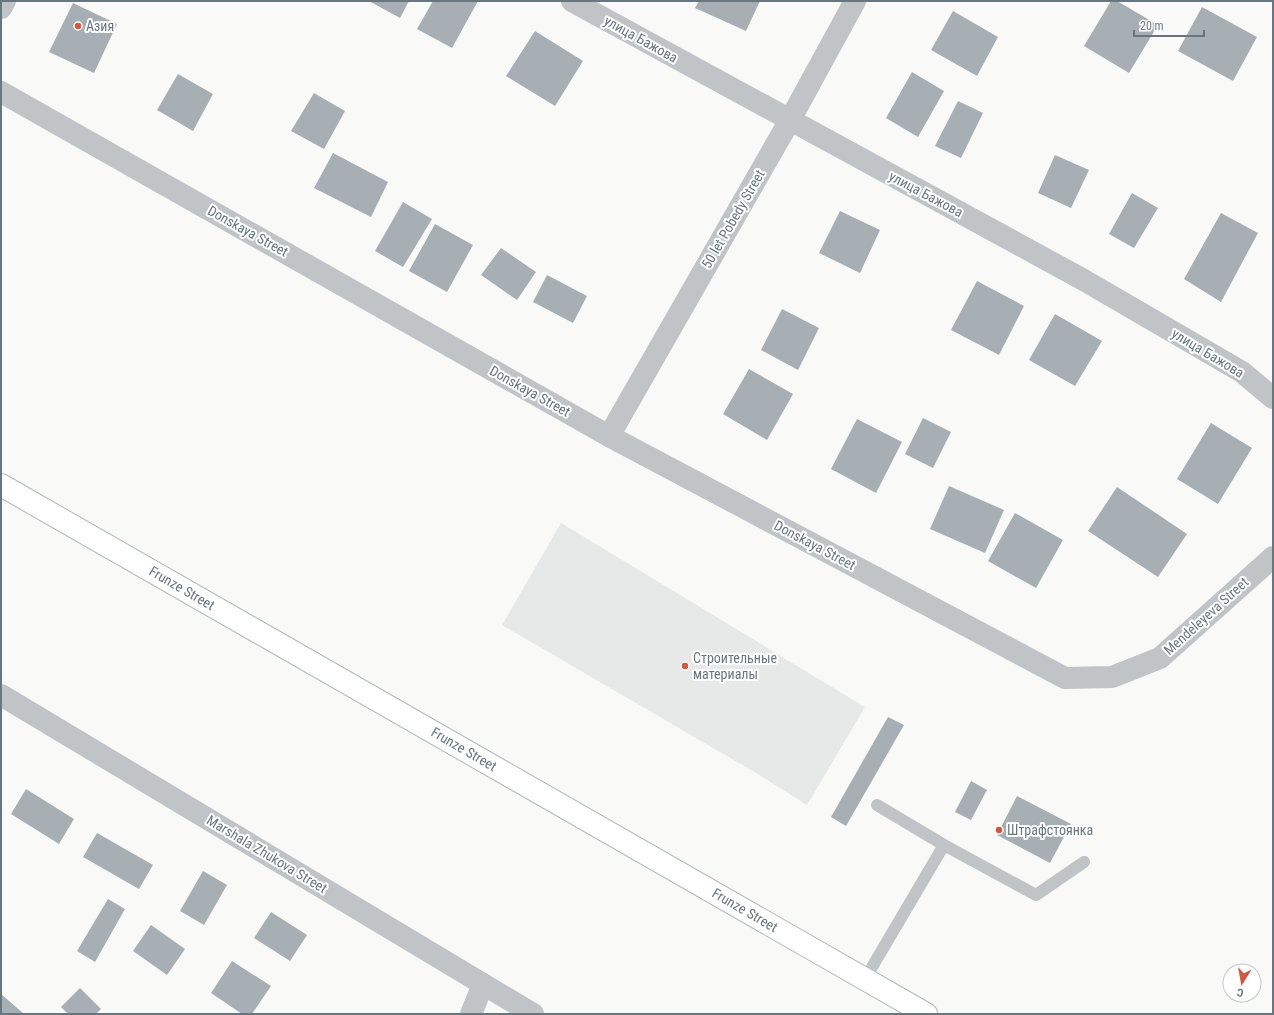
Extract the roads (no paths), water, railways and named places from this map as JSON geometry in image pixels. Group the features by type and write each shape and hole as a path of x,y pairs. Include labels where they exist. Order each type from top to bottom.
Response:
{"main road":[{"name":"Frunze Street","path":"1,485 926,1014"}],"street":[{"path":"1,8 5,1"},
{"name":"улица Бажова","path":"572,1 1082,279 1242,372 1273,398"},
{"name":"50 let Pobedy Street","path":"609,436 790,120 855,1"},
{"name":"Donskaya Street","path":"1,92 609,436 1065,678"},
{"name":"Mendeleyeva Street","path":"1065,678 1112,677 1160,658 1273,557"},
{"name":"Marshala Zhukova Street","path":"1,695 533,1014"},
{"path":"471,1014 483,984"}],"lane":[{"path":"877,805 944,845 1036,895 1084,862"},
{"path":"864,979 944,845"}],"place":[{"name":"Азия","path":"78,26"},
{"name":"Строительные материалы","path":"685,666"},
{"name":"Штрафстоянка","path":"999,830"}]}
